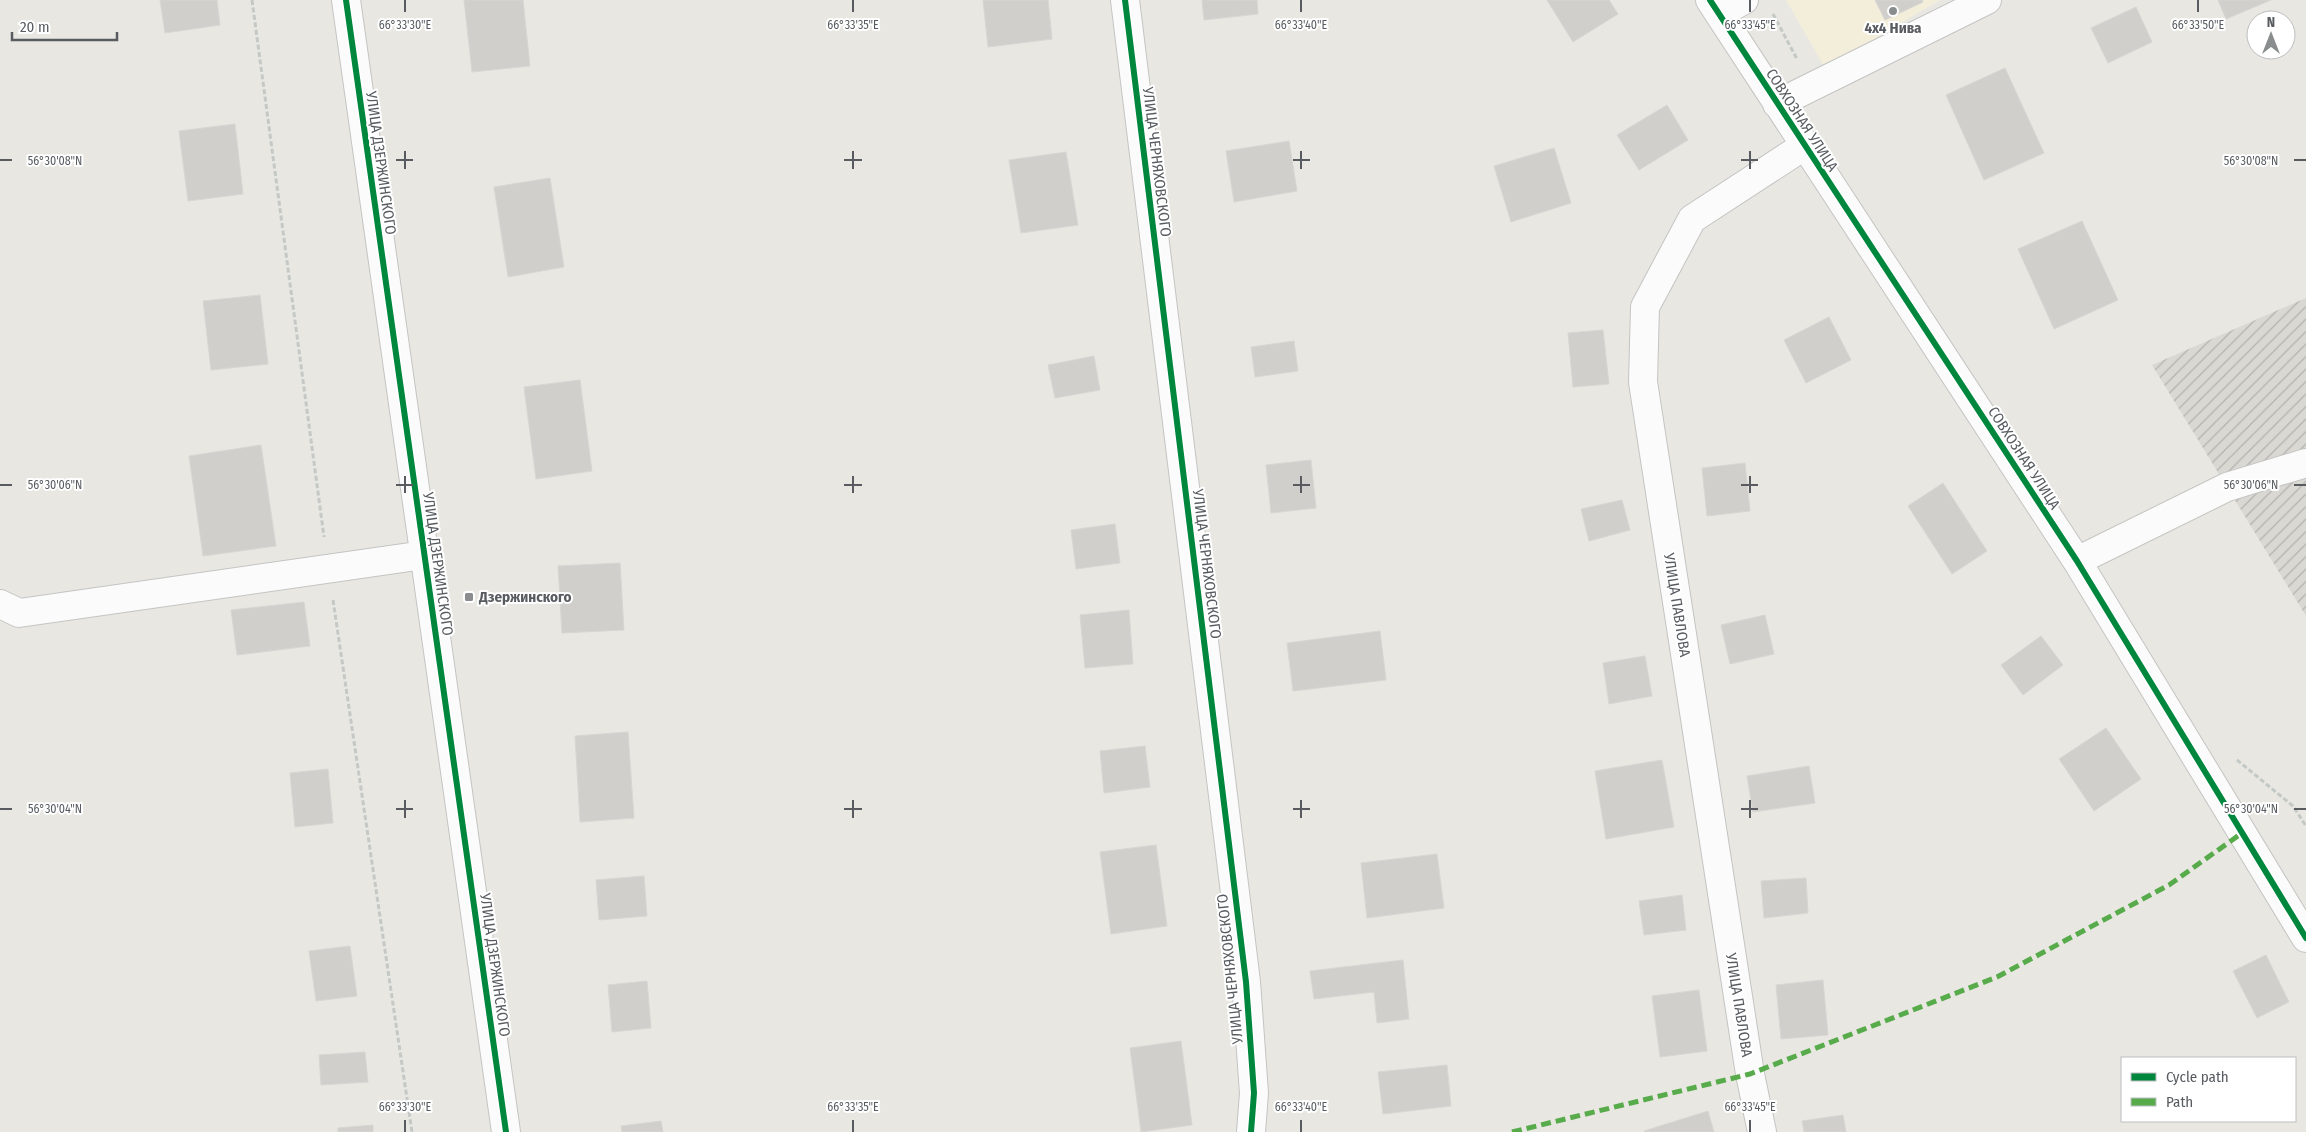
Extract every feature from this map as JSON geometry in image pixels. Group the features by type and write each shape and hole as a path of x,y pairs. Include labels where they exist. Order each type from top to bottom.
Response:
{"street":[{"name":"УЛИЦА ДЗЕРЖИНСКОГО","path":"346,0 506,1132"},
{"name":"УЛИЦА ЧЕРНЯХОВСКОГО","path":"1124,0 1246,982 1254,1093 1251,1132"},
{"path":"1715,7 1744,0"},
{"path":"1777,104 1987,0"},
{"name":"СОВХОЗНАЯ УЛИЦА","path":"1715,7 1804,146 2077,561 2306,938"},
{"name":"УЛИЦА ПАВЛОВА","path":"1762,1132 1735,976 1643,382 1646,308 1692,219 1804,146"},
{"path":"2077,561 2227,487 2306,463"},
{"path":"0,604 19,613 424,555"}],"shaded area":[{"path":"1786,0 1940,0 1825,68"},
{"path":"2306,298 2306,616 2152,365"}],"building":[{"path":"160,0 217,0 220,25 165,33"},
{"path":"464,0 523,0 530,66 472,72"},
{"path":"983,0 1048,0 1052,39 988,47"},
{"path":"1202,0 1257,0 1258,14 1204,20"},
{"path":"1547,0 1609,0 1618,14 1573,42"},
{"name":"4x4 Нива","path":"1875,0 1922,0 1923,2 1885,20"},
{"path":"2218,0 2271,0 2246,10 2226,19"},
{"path":"2136,7 2152,42 2108,63 2091,28"},
{"path":"2005,68 2044,153 1984,180 1946,95"},
{"path":"1667,105 1688,140 1639,170 1617,135"},
{"path":"235,124 243,194 188,201 179,131"},
{"path":"1289,141 1297,191 1234,202 1226,151"},
{"path":"1554,148 1571,203 1511,222 1494,166"},
{"path":"1066,152 1078,225 1021,233 1009,160"},
{"path":"550,178 564,267 508,277 494,187"},
{"path":"2082,221 2118,300 2054,329 2018,249"},
{"path":"260,295 268,364 211,370 203,301"},
{"path":"1829,317 1851,360 1806,383 1784,340"},
{"path":"1603,330 1609,384 1573,387 1568,333"},
{"path":"1294,341 1298,371 1255,377 1251,347"},
{"path":"1094,356 1100,390 1055,398 1048,365"},
{"path":"580,380 592,471 536,479 524,387"},
{"path":"261,445 276,546 203,556 189,456"},
{"path":"1311,460 1316,508 1271,513 1266,465"},
{"path":"1745,463 1750,511 1707,516 1702,468"},
{"path":"1943,483 1987,551 1952,574 1908,506"},
{"path":"1622,500 1630,530 1589,541 1581,509"},
{"path":"1115,524 1120,563 1076,569 1071,530"},
{"path":"620,563 624,630 562,633 558,566"},
{"path":"304,602 310,646 237,655 231,610"},
{"path":"1129,610 1133,664 1085,668 1080,615"},
{"path":"1765,615 1774,654 1730,664 1721,625"},
{"path":"1380,631 1386,680 1293,691 1287,643"},
{"path":"2041,636 2063,665 2023,695 2001,665"},
{"path":"1645,656 1652,696 1609,704 1603,663"},
{"path":"2106,728 2141,779 2094,811 2059,759"},
{"path":"628,732 634,818 580,822 575,736"},
{"path":"1145,746 1150,787 1104,793 1100,751"},
{"path":"1662,760 1674,827 1606,839 1595,771"},
{"path":"1809,766 1815,803 1753,812 1747,776"},
{"path":"328,769 333,823 295,827 290,773"},
{"path":"1156,845 1167,926 1111,934 1100,852"},
{"path":"1437,854 1444,908 1367,918 1361,863"},
{"path":"644,876 647,916 599,920 596,880"},
{"path":"1806,878 1808,913 1764,918 1761,881"},
{"path":"1682,895 1686,930 1644,935 1639,901"},
{"path":"350,946 357,996 316,1001 309,951"},
{"path":"2266,955 2289,1002 2257,1018 2233,971"},
{"path":"1403,960 1409,1019 1377,1023 1374,992 1314,999 1310,971"},
{"path":"1823,980 1828,1035 1781,1039 1776,985"},
{"path":"647,981 651,1028 612,1032 608,985"},
{"path":"1699,990 1707,1051 1660,1057 1652,996"},
{"path":"1181,1041 1192,1125 1141,1132 1130,1048"},
{"path":"365,1052 368,1082 321,1085 319,1055"},
{"path":"1447,1065 1451,1106 1383,1114 1378,1072"},
{"path":"1708,1111 1714,1132 1644,1131"},
{"path":"1843,1115 1846,1132 1804,1132 1802,1121"},
{"path":"661,1121 663,1132 622,1132 621,1126"},
{"path":"373,1125 373,1132 338,1132 338,1128"}],"marked path":[{"path":"1512,1132 1750,1074 1997,977 2169,885 2242,833"}],"cycle path":[{"path":"346,0 506,1132"},
{"path":"1125,0 1246,982 1254,1093 1251,1132"},
{"path":"1710,0 2077,561 2306,938"}],"place":[{"name":"4x4 Нива","path":"1893,11"},
{"name":"Дзержинского","path":"469,597"}]}
